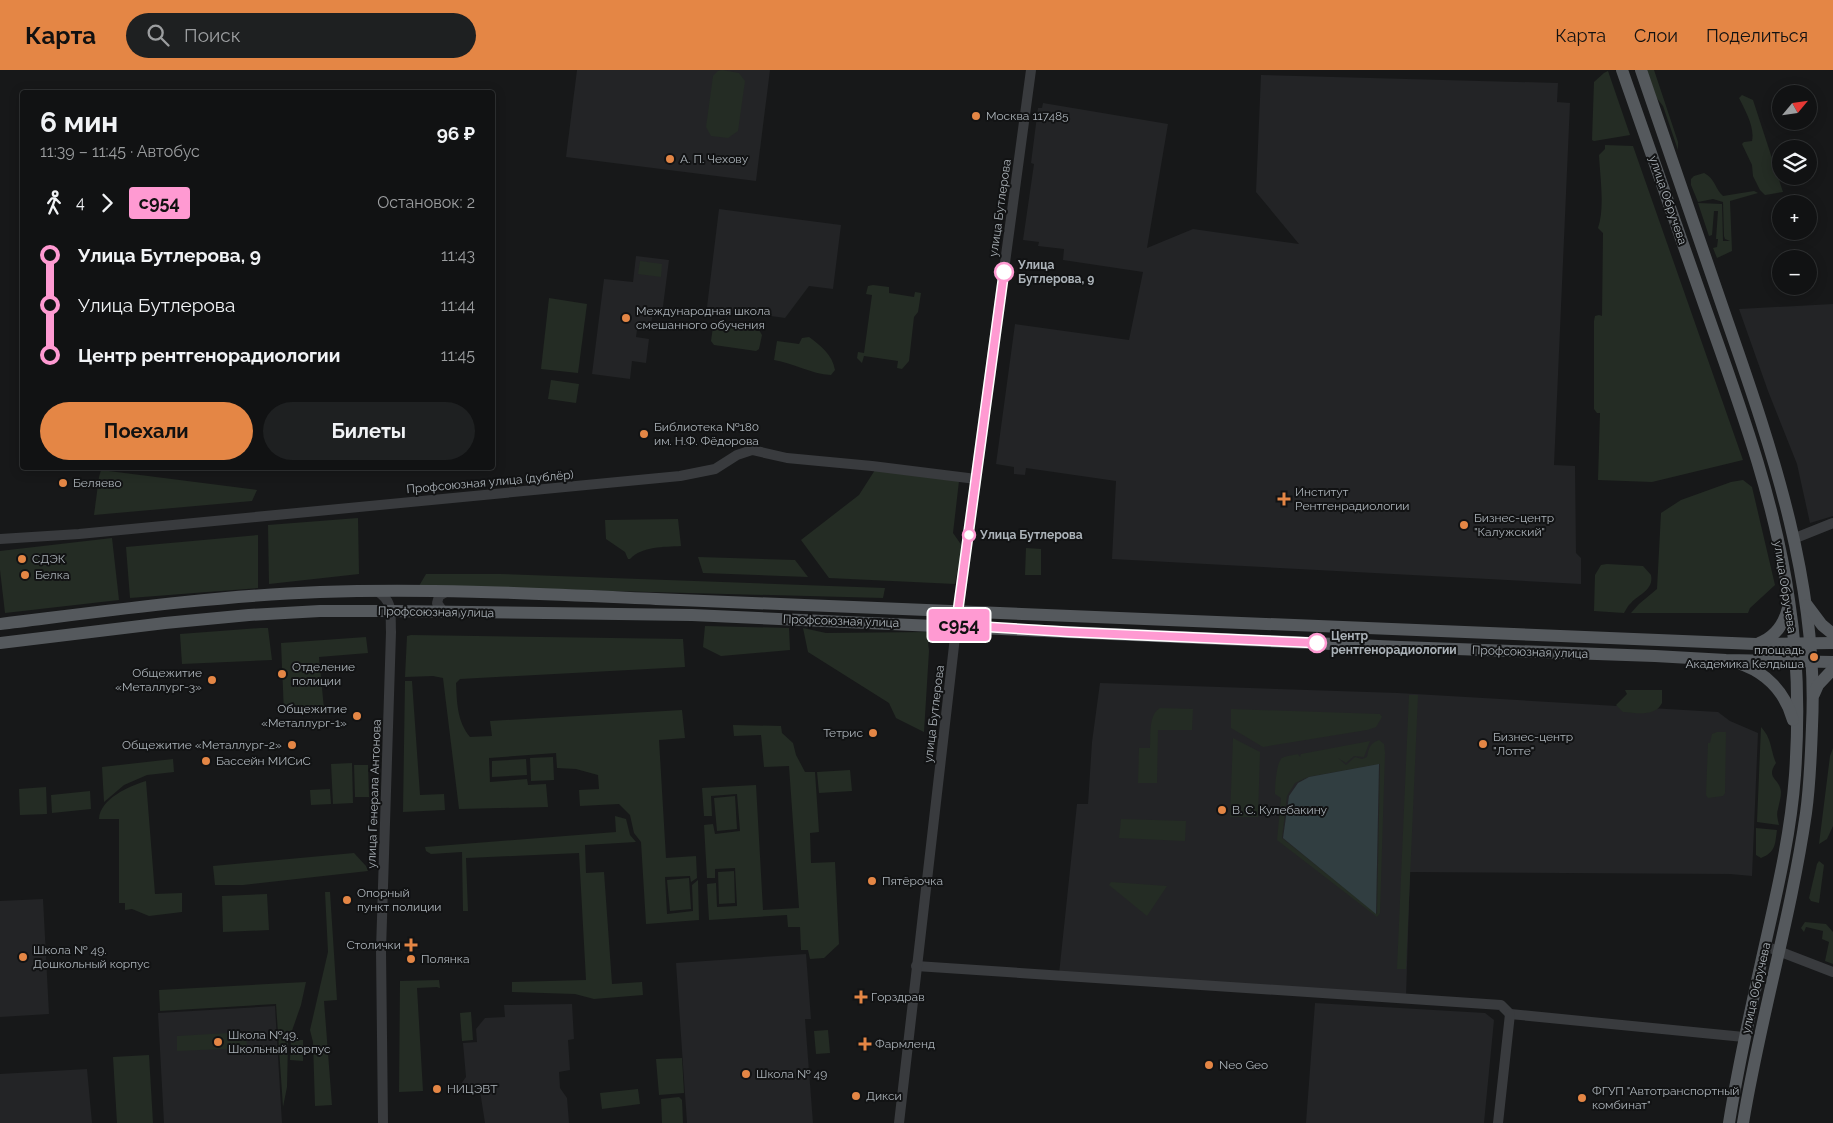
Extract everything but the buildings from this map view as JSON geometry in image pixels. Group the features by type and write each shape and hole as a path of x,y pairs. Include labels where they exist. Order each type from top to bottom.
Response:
{"main road":[{"name":"улица Обручева","path":"1622,70 1754,451 1778,541 1789,601 1794,643 1797,734 1790,825 1783,868 1744,1037 1728,1123"},
{"name":"улица Обручева","path":"1641,70 1774,458 1793,539 1805,602 1810,642 1812,732 1806,811 1797,864 1758,1040 1743,1123"},
{"name":"Профсоюзная улица","path":"0,624 125,609 262,596 377,591 958,610 1756,644 1794,643"},
{"path":"1756,644 1766,640 1780,627 1785,618 1789,601"},
{"path":"1805,602 1822,625 1833,634"},
{"name":"Профсоюзная улица","path":"0,643 165,623 320,611 680,614 1726,660 1833,662"},
{"path":"1794,643 1833,643"},
{"path":"1726,660 1758,671 1770,681 1786,701 1797,734"},
{"path":"1812,699 1818,685 1833,669"}],"street":[{"name":"улица Бутлерова","path":"899,1123 956,625 1031,70"},
{"name":"Профсоюзная улица (дублёр)","path":"0,539 80,534 680,476 715,469 737,455 752,450 787,458 976,479"},
{"path":"1793,539 1833,523"},
{"path":"377,591 385,596 389,602 390,611"},
{"path":"446,592 437,600 438,607 446,612"},
{"name":"улица Генерала Антонова","path":"383,1123 381,950 390,611"},
{"path":"1765,946 1833,972"},
{"path":"916,966 1501,1005 1510,1014 1744,1037"},
{"path":"1498,1123 1510,1014"}],"shaded area":[{"path":"577,70 770,70 756,181 566,157"},
{"path":"722,70 739,73 745,81 738,131 728,138 711,136 706,127 713,76"},
{"path":"1647,70 1654,70 1678,142 1678,150 1663,106 1656,97"},
{"path":"1608,71 1630,135 1594,141 1592,140 1594,82"},
{"path":"1261,75 1558,83 1557,102 1570,103 1554,465 1575,466 1576,553 1581,558 1581,584 1112,559 1116,481 1026,468 1025,475 1014,474 1014,467 996,464 1015,324 1129,340 1143,272 1063,260 1064,249 1038,246 1039,242 1023,240 1034,164 1031,163 1038,108 1042,108 1043,103 1168,124 1147,248 1193,229 1299,244 1256,192"},
{"path":"1742,95 1753,100 1772,158 1772,185 1781,185 1783,192 1765,195 1760,190 1753,176 1752,165 1742,144 1752,141 1752,130 1739,98"},
{"path":"1605,145 1633,146 1743,460 1652,482 1598,480 1600,413 1597,413 1594,409 1594,321 1595,316 1602,316 1603,233 1598,228 1602,202 1599,155 1605,149"},
{"path":"1704,173 1713,181 1723,196 1754,191 1758,193 1730,201 1732,251 1717,258 1713,248 1717,247 1718,211 1714,211 1712,235 1709,236 1698,203 1722,204 1723,241 1730,241 1725,239 1724,236 1723,202 1713,199 1698,202 1691,185 1691,179 1694,176"},
{"path":"719,209 841,225 833,289 809,286 785,318 707,307"},
{"name":"Международная школа смешанного обучения","path":"636,256 669,260 662,314 653,312 651,324 638,323 636,337 649,339 646,363 632,361 630,379 592,374 604,279 633,282"},
{"path":"640,261 662,264 661,277 638,274"},
{"path":"868,286 889,287 889,293 914,297 915,292 921,293 918,312 914,317 909,361 902,369 897,368 898,361 864,356 862,363 857,358 858,352 864,353 872,295 866,294"},
{"path":"549,298 587,304 578,373 541,369"},
{"path":"1833,304 1833,516 1810,523 1797,464 1768,391 1739,309"},
{"path":"720,323 759,330 762,335 759,349 756,351 714,345 711,341 713,327"},
{"path":"809,337 829,355 835,370 831,375 816,373 774,360 777,341 799,344 802,338"},
{"path":"551,380 579,384 576,403 548,399"},
{"path":"101,470 257,490 252,501 94,515"},
{"path":"875,470 959,481 953,533 962,546 955,584 829,578 801,540 859,495"},
{"path":"1743,480 1752,487 1775,585 1750,608 1748,613 1631,613 1657,589 1661,513 1681,500 1731,482"},
{"path":"358,518 359,574 269,584 268,525"},
{"path":"678,519 681,546 647,549 628,559 625,552 606,539 605,520"},
{"path":"258,535 258,588 130,598 126,547"},
{"path":"112,538 119,600 5,613 0,570 0,551"},
{"path":"1026,548 1041,549 1041,575 1025,575"},
{"path":"698,557 795,560 808,577 703,573"},
{"path":"1601,565 1643,566 1651,575 1648,588 1630,604 1624,613 1594,611 1595,575"},
{"path":"426,574 500,574 885,588 883,598 419,586"},
{"path":"705,626 789,628 790,650 721,656 703,647"},
{"path":"268,628 272,660 182,664 180,634"},
{"path":"803,628 826,633 927,632 929,651 924,732 896,718 889,703 808,652"},
{"path":"407,636 683,639 685,667 460,679 456,683 456,690 457,705 462,725 470,737 492,736 490,721 682,710 685,738 659,740 666,858 696,856 697,878 691,882 690,876 665,877 667,914 693,911 692,885 698,880 699,920 646,924 641,842 634,833 630,815 619,804 580,806 579,790 599,789 598,775 576,769 557,768 556,753 489,758 490,782 527,779 528,785 546,784 548,807 459,809 443,678 433,676 405,677"},
{"path":"366,637 368,653 319,657 324,709 284,713 281,643"},
{"path":"405,681 412,681 420,795 444,794 445,810 403,812"},
{"path":"1100,683 1398,693 1718,712 1730,721 1758,733 1752,876 1730,874 1410,872 1406,997 1059,974 1077,804 1088,804 1092,742"},
{"path":"1625,690 1662,690 1662,703 1650,712 1623,712 1616,705 1627,694"},
{"path":"1409,695 1418,695 1406,969 1397,969"},
{"path":"1160,708 1193,709 1192,730 1158,730 1157,783 1138,783 1139,748 1150,748 1152,721 1156,711"},
{"path":"1231,709 1380,714 1382,717 1376,727 1367,730 1263,747 1231,728"},
{"path":"733,725 781,726 782,733 793,743 796,755 805,772 815,772 819,832 810,833 811,863 835,862 839,944 824,958 810,959 808,950 801,950 800,927 788,927 787,915 709,920 707,884 716,883 717,907 737,906 735,868 715,869 715,878 707,878 704,825 713,824 715,834 740,831 737,794 711,796 712,816 704,816 702,788 756,785 763,910 799,908 789,766 764,767 761,735 734,736"},
{"path":"1761,727 1769,740 1776,763 1772,776 1780,787 1781,792 1777,813 1779,825 1757,822"},
{"path":"1726,732 1725,793 1723,796 1708,798 1706,795 1708,743 1710,743 1712,734"},
{"path":"1233,738 1260,752 1258,817 1230,817"},
{"path":"1379,740 1384,744 1385,753 1380,913 1377,917 1277,840 1281,798 1275,794 1277,770 1282,758 1298,754 1300,757 1301,754 1370,741 1364,757 1354,756 1346,763 1338,758 1346,765 1355,757 1362,759 1367,757 1370,747","holes":["1380,764 1377,914 1282,838 1287,796 1295,783 1308,777"]},
{"path":"1833,748 1833,826 1827,839 1819,844 1830,756"},
{"path":"553,757 554,780 531,781 530,758"},
{"path":"173,759 174,772 147,775 124,785 104,802 102,767"},
{"path":"526,759 527,775 492,777 492,761"},
{"path":"352,763 353,803 333,804 331,764"},
{"path":"1379,764 1376,914 1283,838 1289,796 1298,783 1309,777"},
{"path":"354,765 368,765 369,797 355,797"},
{"path":"850,770 852,791 819,793 817,772"},
{"path":"146,781 155,894 182,893 182,912 149,916 132,909 125,910 125,903 119,903 119,819 99,819 104,805 116,794"},
{"path":"46,787 47,814 20,815 19,789"},
{"path":"330,789 331,804 311,805 310,790"},
{"path":"90,791 91,809 52,813 51,795"},
{"path":"735,796 737,829 717,831 714,798"},
{"path":"615,816 626,819 630,835 636,842 585,845 586,873 604,872 612,984 642,982 643,995 594,999 575,994 512,992 512,982 586,980 579,853 466,858 468,911 463,911 462,852 431,854 426,851 425,847 616,832"},
{"path":"1121,819 1186,821 1185,841 1119,838"},
{"path":"1756,828 1777,830 1772,850 1761,858 1756,855"},
{"path":"354,853 368,871 243,885 215,885 213,866"},
{"path":"1819,861 1824,865 1819,903 1811,901 1809,898"},
{"path":"734,871 735,903 719,904 718,872"},
{"path":"689,878 691,909 670,911 667,880"},
{"path":"1111,882 1167,886 1147,916 1109,885"},
{"path":"325,892 330,892 337,1000 324,1001 332,1105 315,1106 313,1042 310,1030 328,952"},
{"path":"267,894 269,930 223,932 222,896"},
{"name":"Школа № 49. Дошкольный корпус","path":"43,899 49,1014 0,1017 0,901"},
{"path":"1805,922 1826,924 1833,932 1833,964 1825,961 1829,942 1822,939 1823,931 1806,927 1804,932 1801,928"},
{"name":"Школа № 49","path":"806,954 811,1019 805,1019 813,1123 687,1123 676,963"},
{"path":"439,980 440,988 417,988 423,1091 399,1092 400,981"},
{"path":"306,982 301,1005 288,1042 287,1087 283,1107 276,1004 160,1011 159,990"},
{"path":"1315,1003 1485,1013 1494,1020 1484,1123 1306,1123"},
{"path":"572,1004 574,1039 568,1040 570,1070 559,1072 560,1088 567,1098 569,1123 485,1123 480,1091 461,1091 461,1084 466,1077 463,1043 477,1042 476,1029 485,1018 505,1017 504,1005"},
{"name":"Школа №49. Школьный корпус","path":"275,1006 282,1123 164,1123 158,1013"},
{"path":"471,1012 473,1040 462,1041 460,1013"},
{"path":"828,1030 830,1053 816,1054 814,1031"},
{"path":"246,1032 247,1048 177,1051 177,1036"},
{"path":"291,1040 303,1040 303,1061 290,1060"},
{"path":"149,1055 153,1123 117,1123 113,1057"},
{"path":"682,1058 684,1093 659,1095 656,1059"},
{"path":"87,1069 92,1123 0,1123 0,1074"},
{"path":"638,1089 640,1104 602,1109 600,1093"},
{"path":"679,1097 682,1100 683,1123 662,1123 661,1099"}],"bus line":[{"name":"с954","path":"1004,272 956,625 1317,643"}],"place":[{"name":"Москва 117485","path":"976,116"},
{"name":"А. П. Чехову","path":"670,159"},
{"name":"Улица Бутлерова, 9","path":"1004,272"},
{"name":"Международная школа смешанного обучения","path":"626,318"},
{"name":"Библиотека №180 им. Н.Ф. Фёдорова","path":"644,434"},
{"name":"Беляево","path":"63,483"},
{"name":"Институт Рентгенрадиологии","path":"1284,499"},
{"name":"Бизнес-центр \"Калужский\"","path":"1464,525"},
{"name":"Улица Бутлерова","path":"969,535"},
{"name":"СДЭК","path":"22,559"},
{"name":"Белка","path":"25,575"},
{"name":"Центр рентгенорадиологии","path":"1317,643"},
{"name":"площадь Академика Келдыша","path":"1814,657"},
{"name":"Отделение полиции","path":"282,674"},
{"name":"Общежитие «Металлург-3»","path":"212,680"},
{"name":"Общежитие «Металлург-1»","path":"357,716"},
{"name":"Тетрис","path":"873,733"},
{"name":"Бизнес-центр \"Лотте\"","path":"1483,744"},
{"name":"Общежитие «Металлург-2»","path":"292,745"},
{"name":"Бассейн МИСиС","path":"206,761"},
{"name":"В. С. Кулебакину","path":"1222,810"},
{"name":"Пятёрочка","path":"872,881"},
{"name":"Опорный пункт полиции","path":"347,900"},
{"name":"Столички","path":"411,945"},
{"name":"Школа № 49. Дошкольный корпус","path":"23,957"},
{"name":"Полянка","path":"411,959"},
{"name":"Горздрав","path":"861,997"},
{"name":"Школа №49. Школьный корпус","path":"218,1042"},
{"name":"Фармленд","path":"865,1044"},
{"name":"Neo Geo","path":"1209,1065"},
{"name":"Школа № 49","path":"746,1074"},
{"name":"НИЦЭВТ","path":"437,1089"},
{"name":"Дикси","path":"856,1096"},
{"name":"ФГУП \"Автотранспортный комбинат\"","path":"1582,1098"}]}
